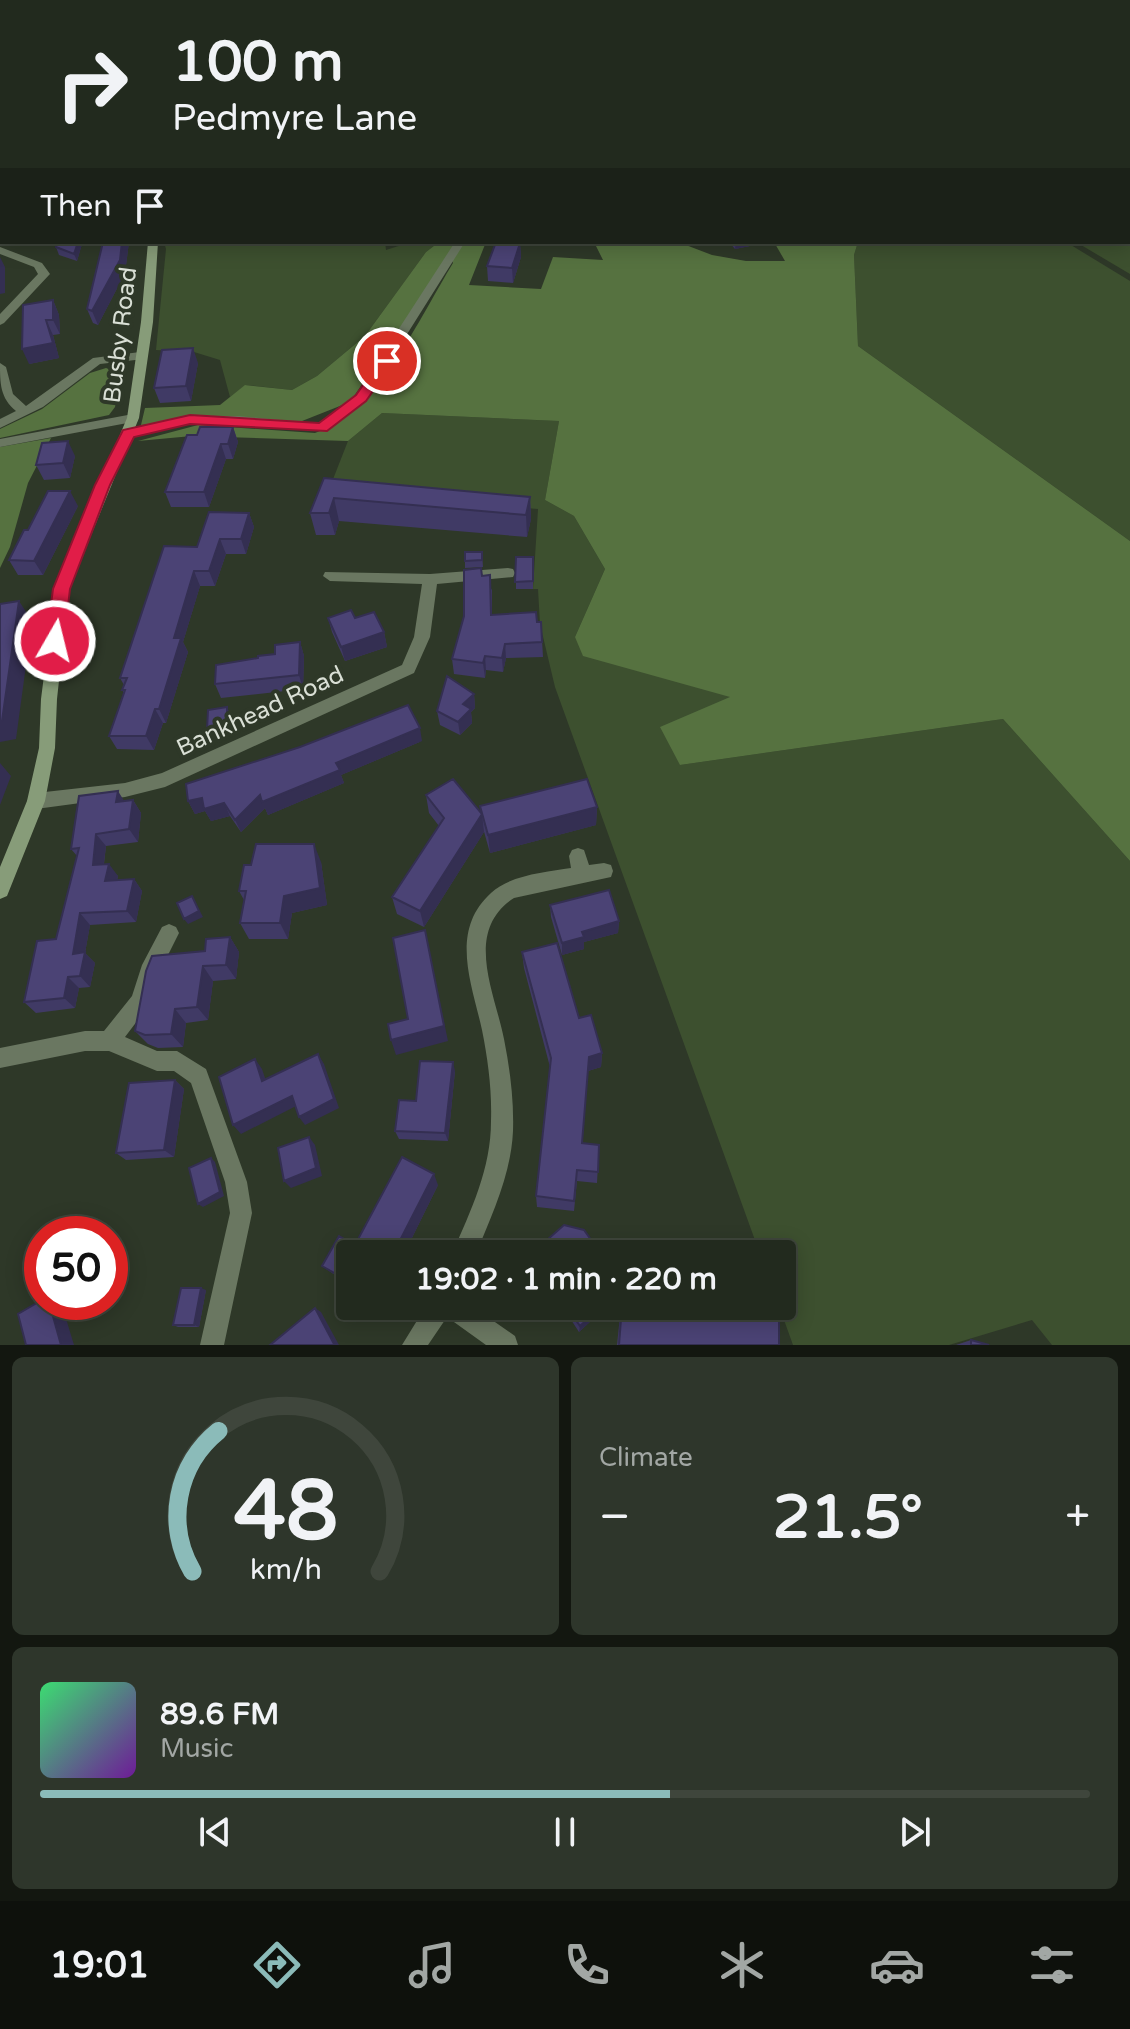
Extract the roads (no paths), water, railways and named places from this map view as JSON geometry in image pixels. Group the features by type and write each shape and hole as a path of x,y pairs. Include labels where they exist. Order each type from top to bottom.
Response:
{"main road":[{"name":"Busby Road","path":"0,890 36,801 47,748 49,699 62,589 103,485 131,426 147,322 153,244"}],"street":[{"path":"0,443 190,420 238,420 322,428 361,398 459,244"},
{"path":"0,250 38,265 44,274 0,321"},
{"path":"0,424 27,411 97,361 140,356"},
{"path":"0,367 8,398 13,406 27,411"},
{"path":"330,576 430,579 508,573"},
{"name":"Bankhead Road","path":"36,801 125,790 165,780 408,669 423,639 430,579"},
{"path":"470,1240 490,1191 502,1135 500,1077 492,1029 474,963 482,916 500,896 518,888 580,866 604,871"},
{"path":"109,1041 140,1001 149,972 169,933"},
{"path":"0,1058 85,1041 109,1041 157,1061 177,1061 199,1076 236,1182 241,1213 212,1345"},
{"path":"414,1345 431,1320"},
{"path":"471,1320 506,1345"}]}
